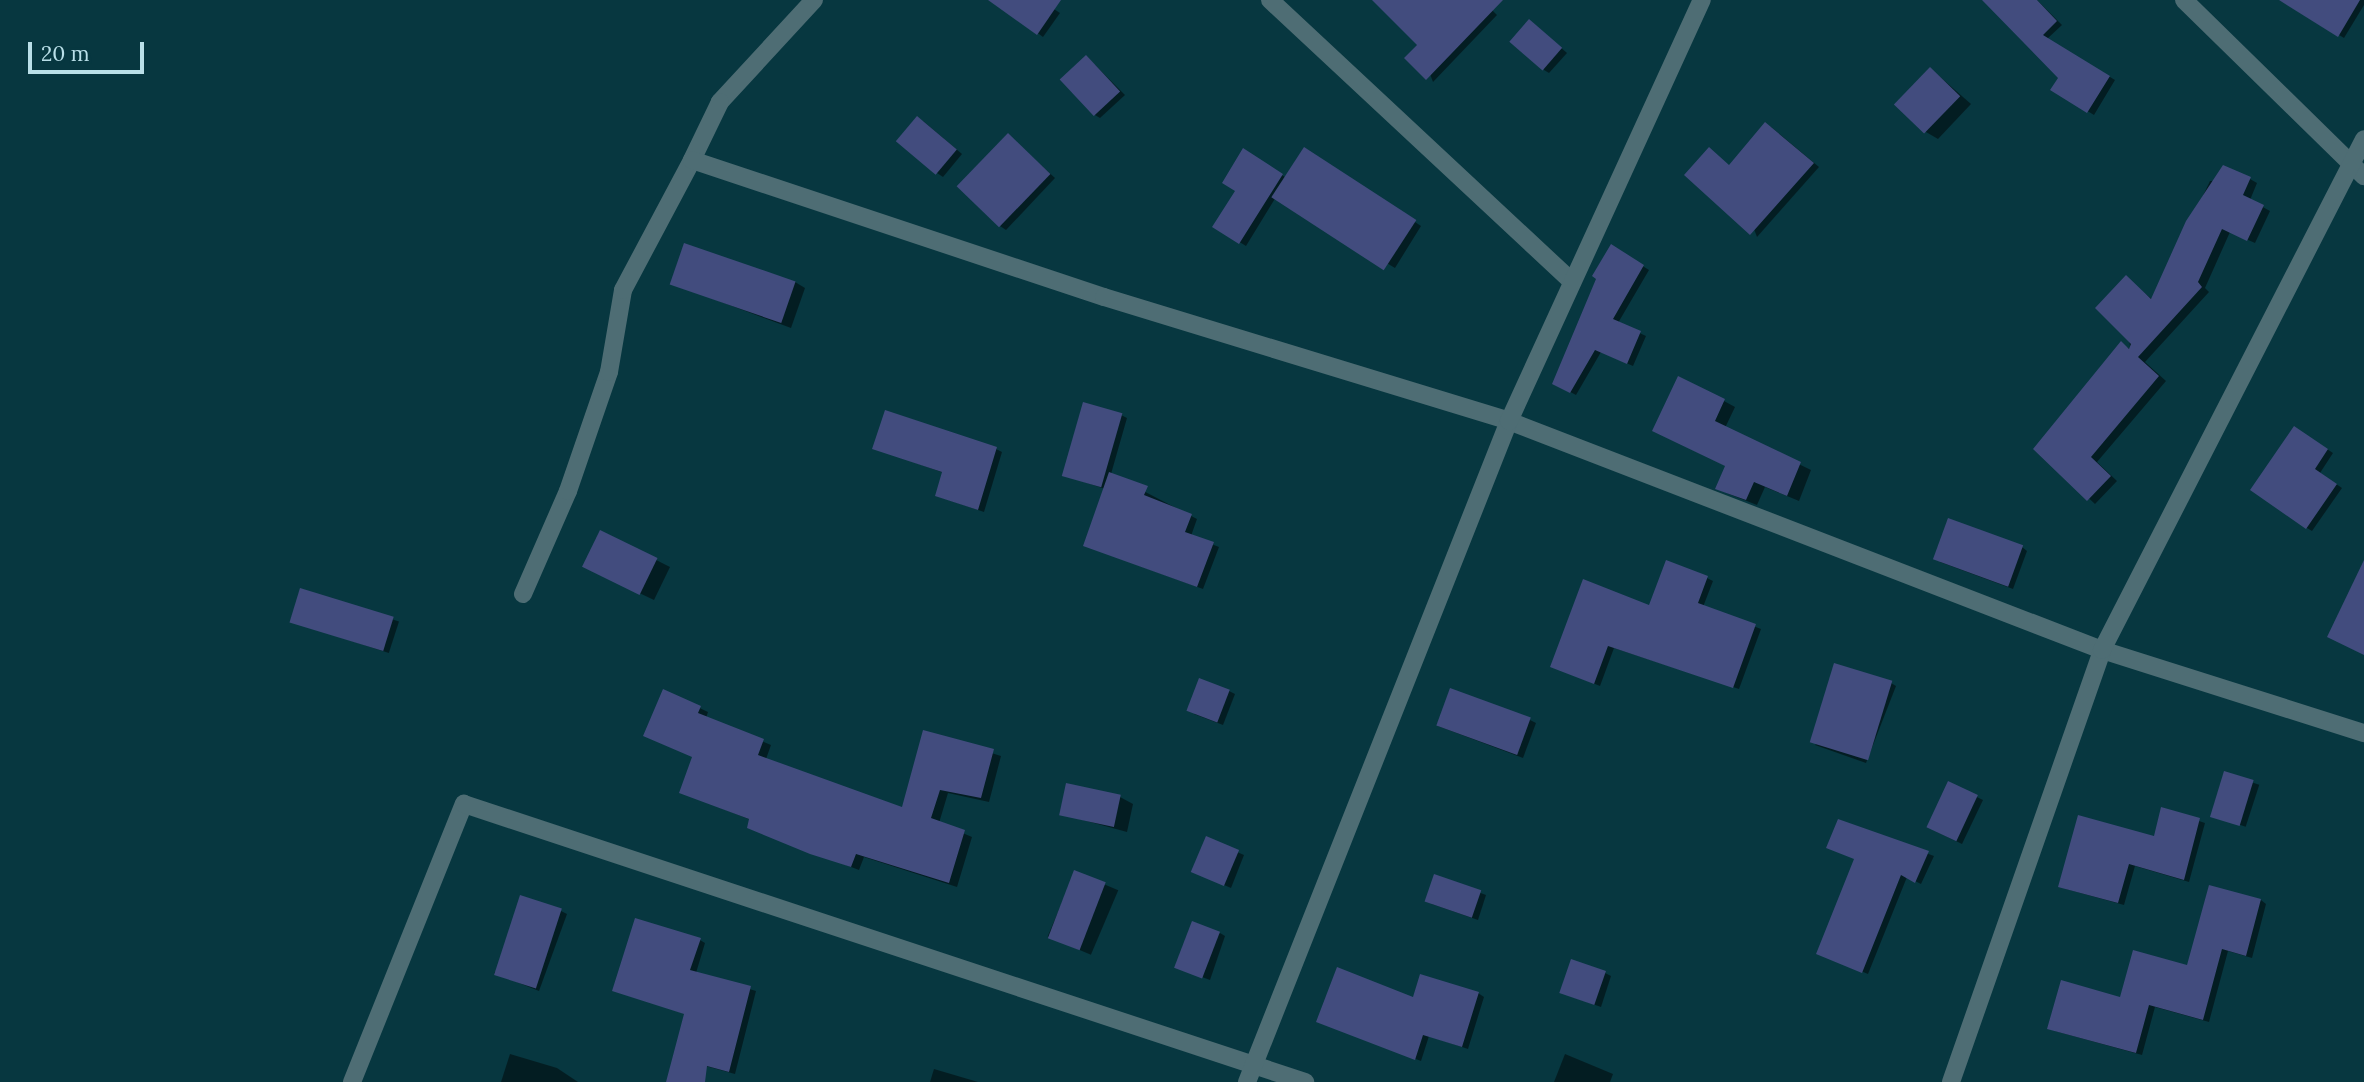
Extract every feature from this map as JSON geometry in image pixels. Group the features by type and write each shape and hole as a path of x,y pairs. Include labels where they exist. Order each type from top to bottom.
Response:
{"street":[{"path":"523,594 568,491 609,372 623,290 720,102 814,0"},
{"path":"1270,0 1572,282"},
{"path":"1247,1082 1509,421 1702,0"},
{"path":"2184,0 2358,170"},
{"path":"1951,1082 2102,650 2358,170 2364,139"},
{"path":"692,160 1104,297 1509,421 2102,650 2364,733"},
{"path":"352,1082 464,804 1255,1062 1305,1082"}],"building":[{"path":"988,0 1061,0 1037,35"},
{"path":"1372,0 1503,0 1426,80 1404,58 1417,45"},
{"path":"1982,0 2037,0 2057,21 2043,35 2110,76 2087,113 2050,90 2058,78"},
{"path":"2279,0 2360,0 2338,37"},
{"path":"1529,19 1562,48 1543,71 1509,42"},
{"path":"1086,55 1120,92 1094,116 1060,80"},
{"path":"1930,67 1960,96 1924,134 1894,104"},
{"path":"917,116 957,149 936,175 896,141"},
{"path":"1765,122 1814,163 1750,235 1684,175 1709,147 1729,165"},
{"path":"1008,133 1050,174 999,227 957,186"},
{"path":"1304,147 1416,220 1384,270 1271,197"},
{"path":"1243,148 1283,174 1239,244 1212,227 1235,191 1222,183"},
{"path":"2223,165 2251,177 2243,195 2264,205 2247,241 2222,229 2198,282 2202,287 2138,357 2159,376 2091,457 2111,476 2087,501 2033,449 2121,341 2129,349 2131,344 2095,308 2126,275 2151,299 2186,221"},
{"path":"684,243 796,281 781,323 670,285"},
{"path":"1611,244 1644,265 1613,319 1641,331 1627,364 1595,350 1570,393 1552,384 1596,279 1592,276"},
{"path":"1678,376 1725,399 1715,421 1801,462 1787,496 1754,482 1746,500 1715,489 1725,466 1652,431"},
{"path":"1083,402 1122,413 1101,487 1062,476"},
{"path":"885,410 997,447 978,510 935,496 942,472 872,449"},
{"path":"2294,426 2328,449 2315,469 2337,484 2306,529 2250,490"},
{"path":"1109,472 1148,486 1144,495 1192,514 1185,532 1214,542 1197,587 1083,546"},
{"path":"1948,518 2023,545 2008,587 1933,559"},
{"path":"600,530 658,558 640,595 582,567"},
{"path":"1666,560 1708,576 1698,603 1756,624 1733,688 1608,646 1594,684 1550,667 1583,579 1649,605"},
{"path":"2364,560 2364,655 2327,637"},
{"path":"300,588 394,617 383,651 289,622"},
{"path":"1834,663 1892,681 1868,760 1810,742"},
{"path":"1199,678 1230,690 1217,723 1186,711"},
{"path":"1450,688 1531,717 1517,755 1436,726"},
{"path":"663,689 701,706 698,713 764,739 758,755 902,807 923,730 994,749 981,798 940,790 931,818 965,830 949,883 856,854 851,867 810,854 747,828 749,819 679,793 692,757 643,736"},
{"path":"2224,771 2254,780 2240,826 2210,817"},
{"path":"1948,781 1978,795 1956,841 1926,827"},
{"path":"1066,783 1121,795 1114,827 1059,815"},
{"path":"2161,807 2200,818 2184,880 2129,864 2118,903 2058,887 2078,815 2154,836"},
{"path":"1838,819 1929,851 1915,883 1901,875 1862,973 1816,954 1854,859 1826,848"},
{"path":"1206,836 1239,850 1224,886 1191,872"},
{"path":"1074,870 1106,882 1080,950 1048,938"},
{"path":"1434,874 1481,890 1472,918 1425,901"},
{"path":"2209,885 2261,899 2246,956 2222,949 2203,1020 2149,1005 2136,1053 2047,1029 2061,980 2120,997 2133,950 2187,965"},
{"path":"520,895 562,909 536,988 494,975"},
{"path":"635,918 701,938 690,970 751,986 729,1072 707,1066 705,1082 666,1082 684,1014 612,991"},
{"path":"1192,921 1220,932 1202,978 1174,968"},
{"path":"1571,959 1606,971 1594,1005 1559,993"},
{"path":"1337,967 1413,997 1420,974 1479,992 1462,1047 1423,1035 1415,1060 1316,1022"}]}
